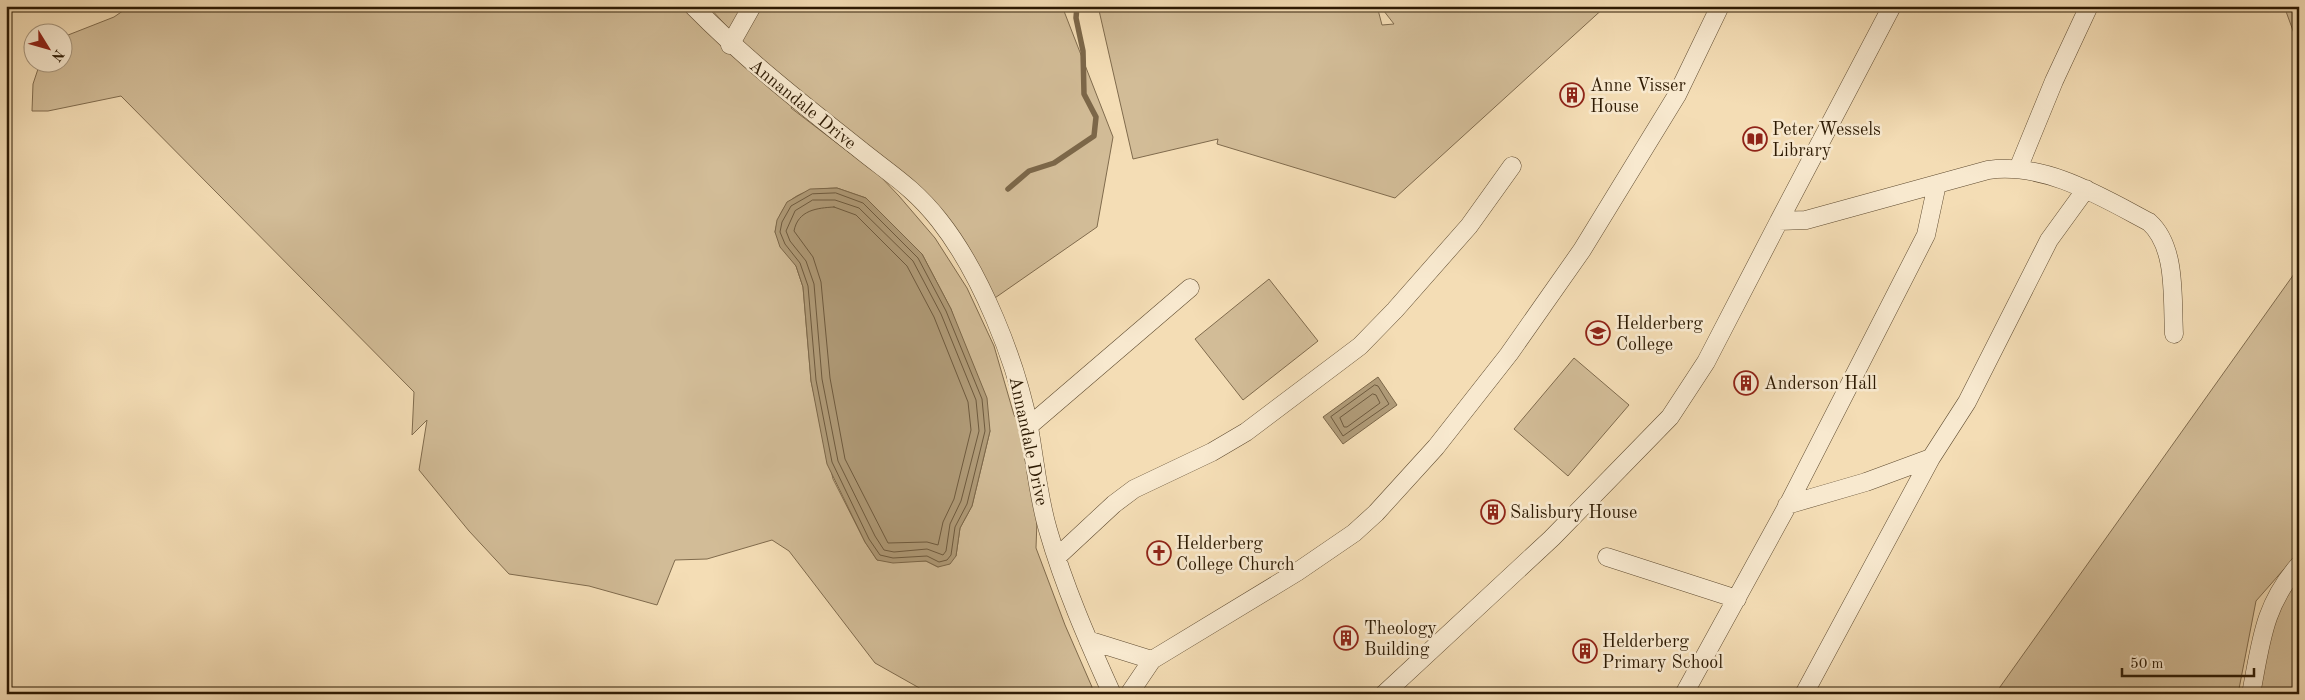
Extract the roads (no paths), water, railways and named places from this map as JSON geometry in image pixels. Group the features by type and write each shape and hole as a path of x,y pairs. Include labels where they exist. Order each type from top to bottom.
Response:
{"street":[{"name":"Annandale Drive","path":"693,6 730,45 860,150 916,192 959,248 986,302 1014,370 1029,426 1038,492 1057,557 1088,640 1112,694"},
{"path":"730,45 752,6"},
{"path":"1129,694 1152,660 1337,546 1376,513 1430,454 1504,361 1582,250 1677,95 1720,6"},
{"path":"1384,694 1552,538 1670,416 1706,362 1892,6"},
{"path":"2018,169 2089,6"},
{"path":"1057,557 1114,504 1134,490 1212,452 1246,432 1360,346 1395,310 1468,226 1512,166"},
{"path":"1779,221 1806,220 1988,170 2018,169 2036,172 2086,189 2149,222 2162,237 2170,273 2174,334"},
{"path":"1684,694 1787,505 1926,235 1938,184"},
{"path":"1804,694 1931,458 1967,402 2049,240 2086,189"},
{"path":"1029,426 1190,288"},
{"path":"1787,505 1866,482 1931,458"},
{"path":"1607,557 1737,599"},
{"path":"2251,694 2271,605 2284,582 2299,565"},
{"path":"1088,640 1152,660"}],"water":[{"path":"837,188 866,198 922,254 951,309 987,398 990,431 972,506 960,528 956,556 950,564 938,567 926,561 893,563 877,560 865,542 827,464 811,381 803,287 796,266 780,247 775,232 777,220 787,202 810,189"},
{"path":"1378,377 1397,405 1343,444 1323,417"}],"waterway":[{"path":"1008,189 1029,171 1054,163 1094,136 1096,117 1084,94 1083,51 1076,18 1077,6"}],"place":[{"name":"Anne Visser House","path":"1572,95"},
{"name":"Peter Wessels Library","path":"1755,139"},
{"name":"Helderberg College","path":"1598,333"},
{"name":"Anderson Hall","path":"1746,383"},
{"name":"Salisbury House","path":"1493,512"},
{"name":"Helderberg College Church","path":"1159,553"},
{"name":"Theology Building","path":"1346,638"},
{"name":"Helderberg Primary School","path":"1585,651"}]}
